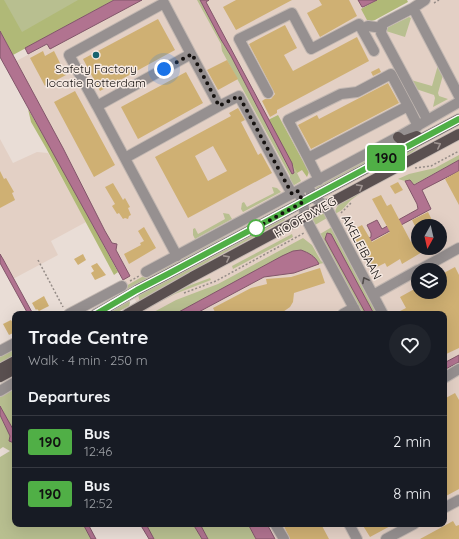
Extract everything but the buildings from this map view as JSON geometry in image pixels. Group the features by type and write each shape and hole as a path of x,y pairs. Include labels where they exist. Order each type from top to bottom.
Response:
{"main road":[{"name":"HOOFDWEG","path":"100,311 459,119"},
{"name":"HOOFDWEG","path":"131,311 417,155 459,134"},
{"path":"398,137 403,141 415,136 425,138"},
{"path":"127,311 135,303 134,298 128,295"},
{"path":"0,369 12,363"},
{"path":"0,377 12,371"}],"street":[{"path":"425,0 382,24 381,33 427,119"},
{"path":"125,158 219,106 164,3 69,55 177,256"},
{"path":"413,8 459,96"},
{"path":"268,93 239,39 292,13 311,49 359,24 374,52"},
{"path":"362,29 368,26 382,28"},
{"path":"97,106 192,54"},
{"path":"319,180 288,120 341,94 357,92 391,74 418,126"},
{"name":"HOOFDWEG","path":"219,106 239,96 295,192 303,202"},
{"path":"146,272 308,186 459,102"},
{"path":"308,158 408,106"},
{"name":"HOOFDWEG","path":"308,186 313,197"},
{"name":"AKELEIBAAN","path":"313,197 326,206 381,311"},
{"path":"303,202 305,217 356,311"},
{"path":"431,263 459,248"},
{"path":"373,295 411,274"},
{"path":"80,311 122,286"},
{"path":"0,351 12,345"},
{"path":"447,376 458,371"},
{"path":"0,391 10,383"},
{"path":"447,506 459,500"},
{"path":"277,527 284,539"},
{"path":"351,527 357,539"},
{"path":"386,539 408,527"}],"path":[{"path":"431,0 434,3 439,0"},
{"path":"416,168 431,166 459,151"},
{"name":"HOOFDWEG","path":"332,218 345,210 354,199"},
{"name":"HOOFDWEG","path":"183,293 216,281 311,229"},
{"path":"38,260 67,311"},
{"path":"122,286 146,272"}],"shaded area":[{"path":"114,0 142,0 50,49 47,44 28,54 25,48"},
{"path":"142,0 200,0 202,3 209,0 358,0 372,26 419,0 459,0 459,539 263,539 257,527 447,527 447,311 141,311 9,65 48,44 50,48"},
{"path":"200,0 209,0 206,2 292,163 294,173 292,174 231,56"},
{"path":"358,0 377,0 362,7"},
{"path":"0,31 63,148 105,231 112,243 117,244 116,250 130,276 123,280 0,57"},
{"path":"0,139 13,163 37,152 48,153 86,222 51,241 58,255 11,280 0,259"},
{"path":"459,160 459,171 422,190 431,209 358,248 357,245 371,237 371,233 367,225 377,220 382,229 418,209 405,181 410,180 414,185"},
{"path":"327,233 331,234 372,311 364,311 325,239"},
{"path":"301,250 307,252 316,259 319,264 294,273 264,277 201,311 181,311 282,256 293,251"},
{"path":"0,254 31,311 26,311 0,263"},
{"path":"459,355 459,362 447,368 447,361"},
{"path":"0,406 12,427 12,442 9,441 10,436 0,415"},
{"path":"85,527 90,527 96,539 91,539"},
{"path":"142,527 148,527 154,539 149,539"},
{"path":"195,527 202,527 208,539 202,539"},
{"path":"250,527 269,527 275,539 256,539"}],"green space":[{"path":"0,0 99,0 18,41"},
{"path":"0,0 4,0 22,32 78,0 114,0 13,55 0,31"},
{"path":"197,0 200,0 231,56 292,174 292,163 301,181 291,187 289,182 290,176 222,51 221,44"},
{"path":"377,0 407,0 408,2 375,20 368,22 361,9"},
{"path":"409,17 411,18 405,37 386,31 386,28"},
{"path":"438,65 443,75 438,93 439,96 448,99 433,107 435,98 434,95 416,89 411,80 432,86"},
{"path":"28,109 56,157 118,272 114,275 31,122"},
{"path":"278,115 309,172 307,177 302,170 297,173 268,120"},
{"path":"396,143 402,144 316,191 315,189 319,184"},
{"path":"417,146 418,148 406,157 327,201 326,199 383,169"},
{"path":"459,155 459,160 413,185 410,180 405,181 398,179 409,174 435,168"},
{"path":"272,187 277,188 281,192 243,212 241,209 242,203 244,202 247,207 274,193"},
{"path":"361,191 362,192 351,200 342,210 335,214 341,203"},
{"path":"324,212 327,218 315,225 311,219"},
{"path":"223,213 229,214 232,219 195,239 193,229 195,228 198,234 225,219"},
{"path":"284,218 285,220 209,261 194,272 140,302 138,295"},
{"path":"332,227 377,311 372,311 331,235 329,234 325,239 364,311 358,311 323,245 320,234"},
{"path":"292,234 293,237 233,269 232,266"},
{"path":"223,235 226,240 136,287 131,287 107,301 105,298 147,274"},
{"path":"303,238 312,245 321,261 324,263 319,264 311,255 304,252 293,251 181,311 156,311 176,300 218,284"},
{"path":"210,278 211,280 175,294 141,311 180,289"},
{"path":"129,300 129,306 120,311 106,311"},
{"path":"12,349 12,361 0,367 0,355"},
{"path":"12,388 12,427 0,406 0,394"},
{"path":"0,415 10,436 12,434 12,527 85,527 91,539 0,539 0,457 10,451 3,447 0,449"},
{"path":"148,527 195,527 202,539 154,539"},
{"path":"202,527 250,527 256,539 208,539"}],"bus line":[{"name":"190","path":"101,311 137,290 330,189 459,119"}],"place":[{"name":"Safety Factory locatie Rotterdam","path":"96,55"}],"route":[{"path":"164,69 192,54 219,106 239,96 292,194 298,191 303,202 256,228"}]}
